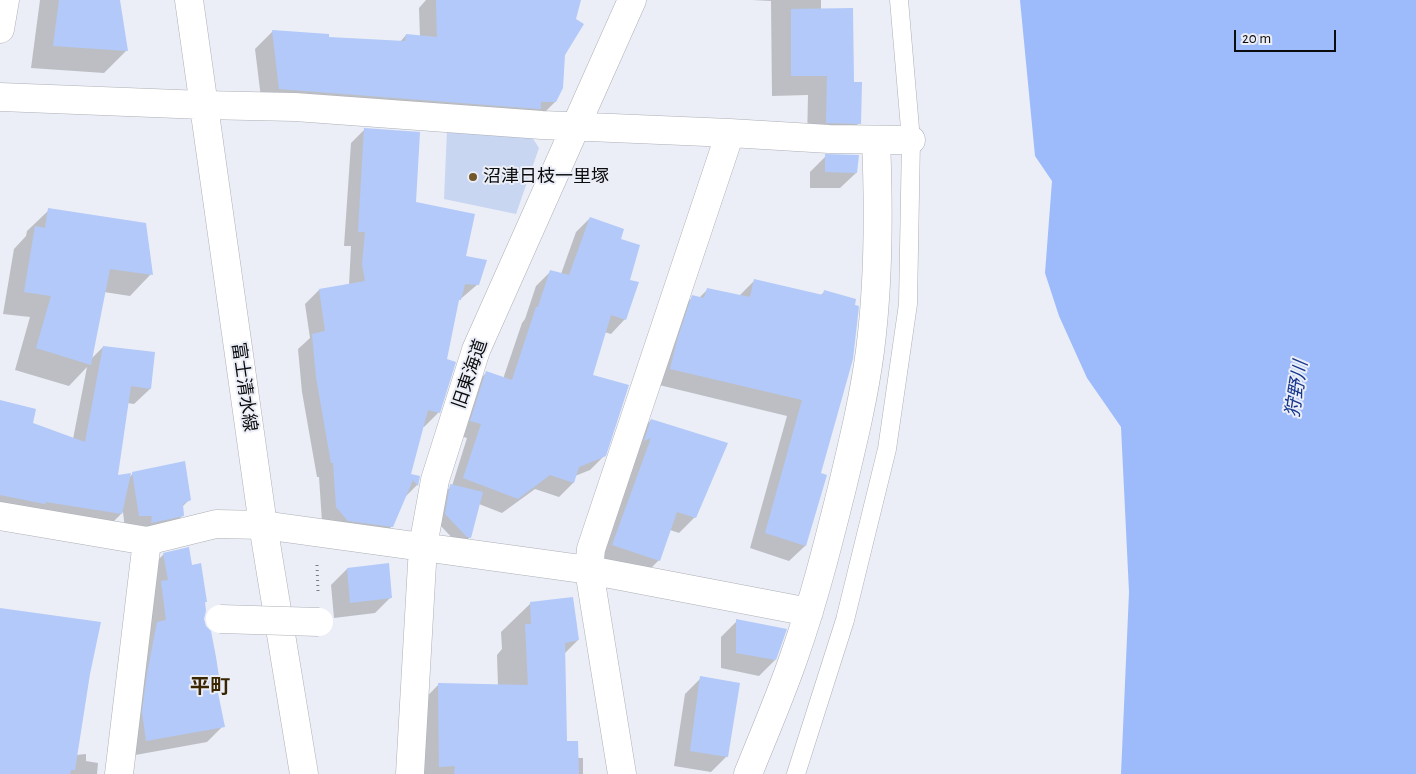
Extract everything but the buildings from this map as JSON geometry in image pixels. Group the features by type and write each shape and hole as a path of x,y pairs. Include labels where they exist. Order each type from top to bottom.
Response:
{"street":[{"path":"0,28 4,0"},
{"name":"富士清水線","path":"189,0 263,525 304,774"},
{"name":"旧東海道","path":"410,774 423,546 435,480 476,350 632,0"},
{"path":"0,97 295,107 542,125 830,139 910,140"},
{"path":"622,774 589,570 591,549 730,133"},
{"path":"748,774 809,612 857,429 870,351 879,215 876,140"},
{"path":"0,516 147,540 216,524 263,525 589,570 809,612"},
{"path":"119,774 147,540"},
{"path":"220,620 319,622"}],"lane":[{"path":"796,774 845,620 887,449 908,304 910,140 900,0"}],"shaded area":[{"path":"447,130 530,134 539,148 516,214 444,199"}],"water":[{"name":"狩野川","path":"1020,0 1416,0 1416,774 1121,774 1129,592 1121,427 1087,378 1059,316 1045,273 1052,181 1035,156"}],"place":[{"name":"沼津日枝一里塚","path":"473,177"}],"district":[{"name":"平町","path":"210,687"}]}
